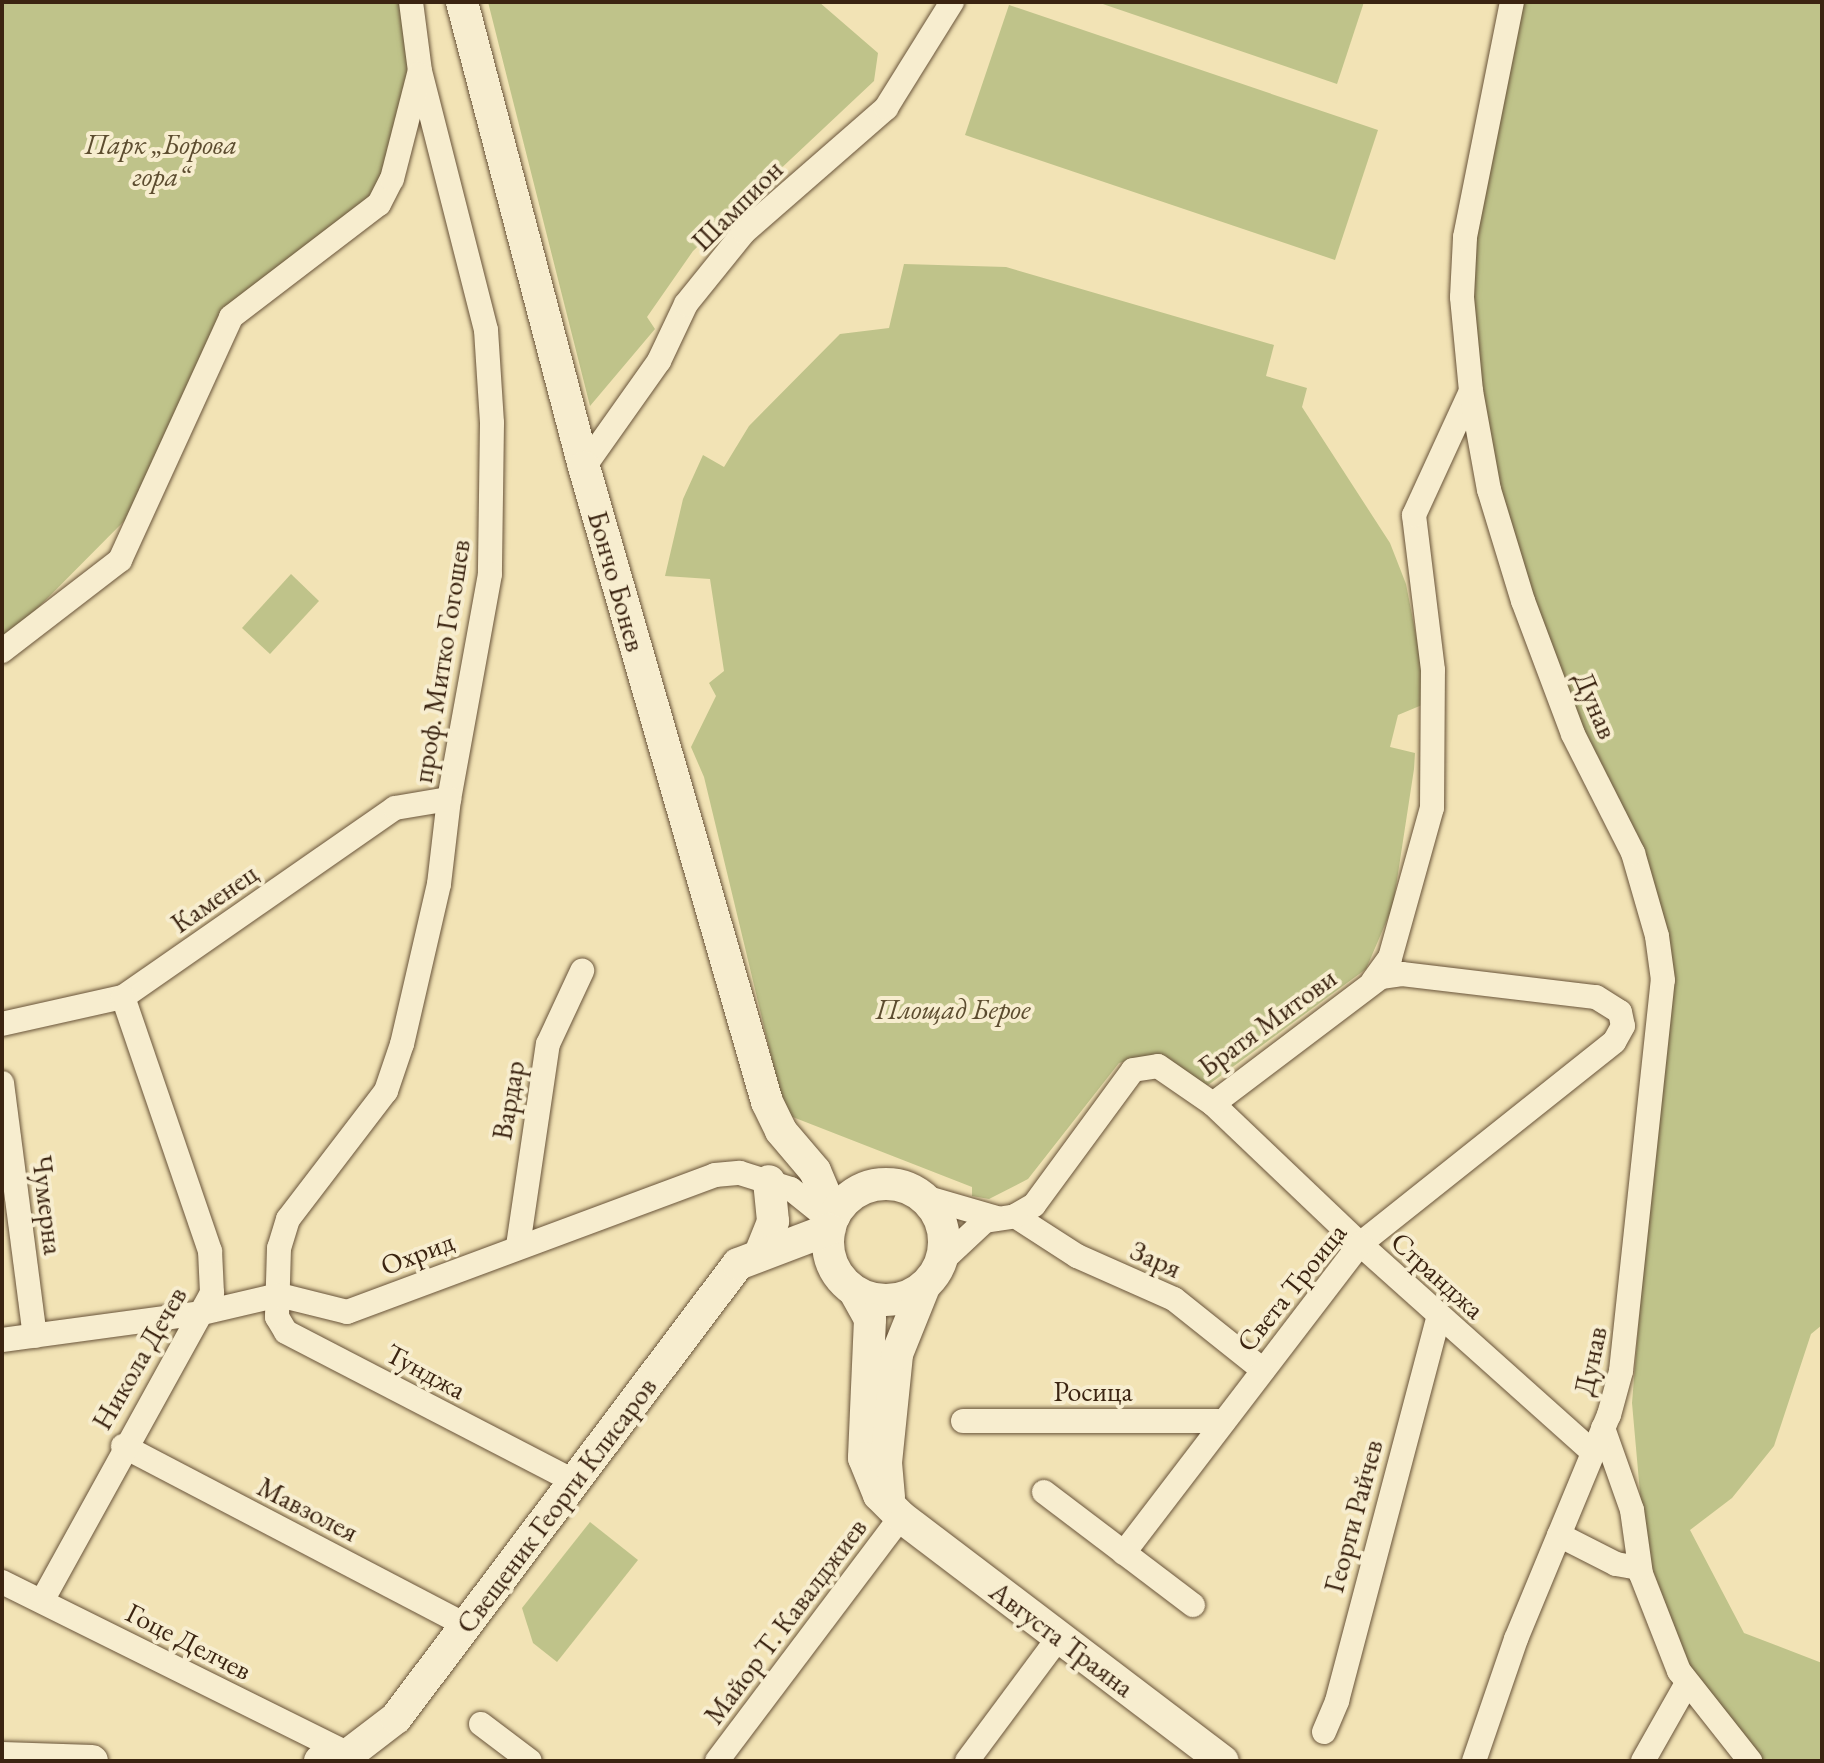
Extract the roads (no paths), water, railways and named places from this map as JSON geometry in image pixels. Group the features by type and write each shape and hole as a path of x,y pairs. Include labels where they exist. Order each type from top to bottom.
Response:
{"street":[{"name":"проф. Митко Гогошев","path":"279,1295 279,1248 288,1219 386,1091 439,884 449,799 490,574 492,423 486,330 420,71 411,2"},
{"name":"Бончо Бонев","path":"462,2 584,467 767,1102 790,1140 815,1171 832,1222"},
{"name":"Шампион","path":"584,467 659,361 686,304 744,232 886,108 952,2"},
{"name":"Дунав","path":"1474,1761 1603,1428 1627,1338 1662,1002 1662,959 1630,847 1573,734 1523,601 1489,490 1471,391 1462,297 1465,237 1512,2"},
{"path":"2,651 120,560 231,317 379,204 392,179 420,71"},
{"path":"1373,981 1390,958 1433,805 1433,670 1415,555 1416,508 1471,391"},
{"name":"Каменец","path":"2,1024 123,997 395,808 449,799"},
{"name":"Вардар","path":"518,1246 548,1044 582,971"},
{"name":"Братя Митови","path":"932,1274 970,1232 1037,1201 1136,1068 1162,1068 1213,1104 1373,981 1402,974 1602,998 1621,1015 1619,1036"},
{"name":"Никола Дечев","path":"42,1601 123,1446 212,1293 210,1251 123,997"},
{"name":"Света Троица","path":"1124,1553 1360,1244 1619,1036"},
{"name":"Чумерна","path":"2,1083 35,1336"},
{"name":"Странджа","path":"1213,1104 1360,1244 1593,1452"},
{"path":"932,1274 890,1300 760,1254 773,1221 760,1178 765,1163 790,1140 906,1190 1006,1217"},
{"name":"Охрид","path":"2,1340 202,1313 279,1295 347,1312 715,1175 760,1178 791,1189 832,1222"},
{"path":"848,1284 829,1254 832,1222 858,1191 906,1190 942,1227 932,1274 902,1333 896,1365 886,1477 890,1499 901,1517"},
{"name":"Заря","path":"1006,1217 1067,1251 1174,1299 1263,1370"},
{"name":"Свещеник Георги Клисаров","path":"334,1758 396,1718 730,1273 760,1254 832,1222"},
{"name":"Августа Траяна","path":"848,1284 871,1325 865,1464 876,1491 901,1517 1223,1761"},
{"name":"Тунджа","path":"279,1295 277,1317 286,1332 573,1481"},
{"name":"Георги Райчев","path":"1324,1732 1337,1701 1439,1316"},
{"name":"Росица","path":"963,1421 1224,1421"},
{"name":"Дунав","path":"1603,1428 1632,1510 1639,1568 1686,1685 1750,1761"},
{"name":"Мавзолея","path":"123,1446 466,1625"},
{"path":"1044,1492 1193,1605"},
{"name":"Майор Т. Кавалджиев","path":"717,1761 901,1517"},
{"path":"1559,1535 1616,1564 1639,1568"},
{"name":"Гоце Делчев","path":"2,1582 334,1758"},
{"path":"967,1761 1059,1637"},
{"path":"1643,1761 1686,1685"},
{"path":"481,1724 530,1761"},
{"path":"2,1758 92,1761"}],"park label":[{"name":"Парк „Борова гора“","path":"161,160"},
{"name":"Площад Берое","path":"953,1009"}]}
